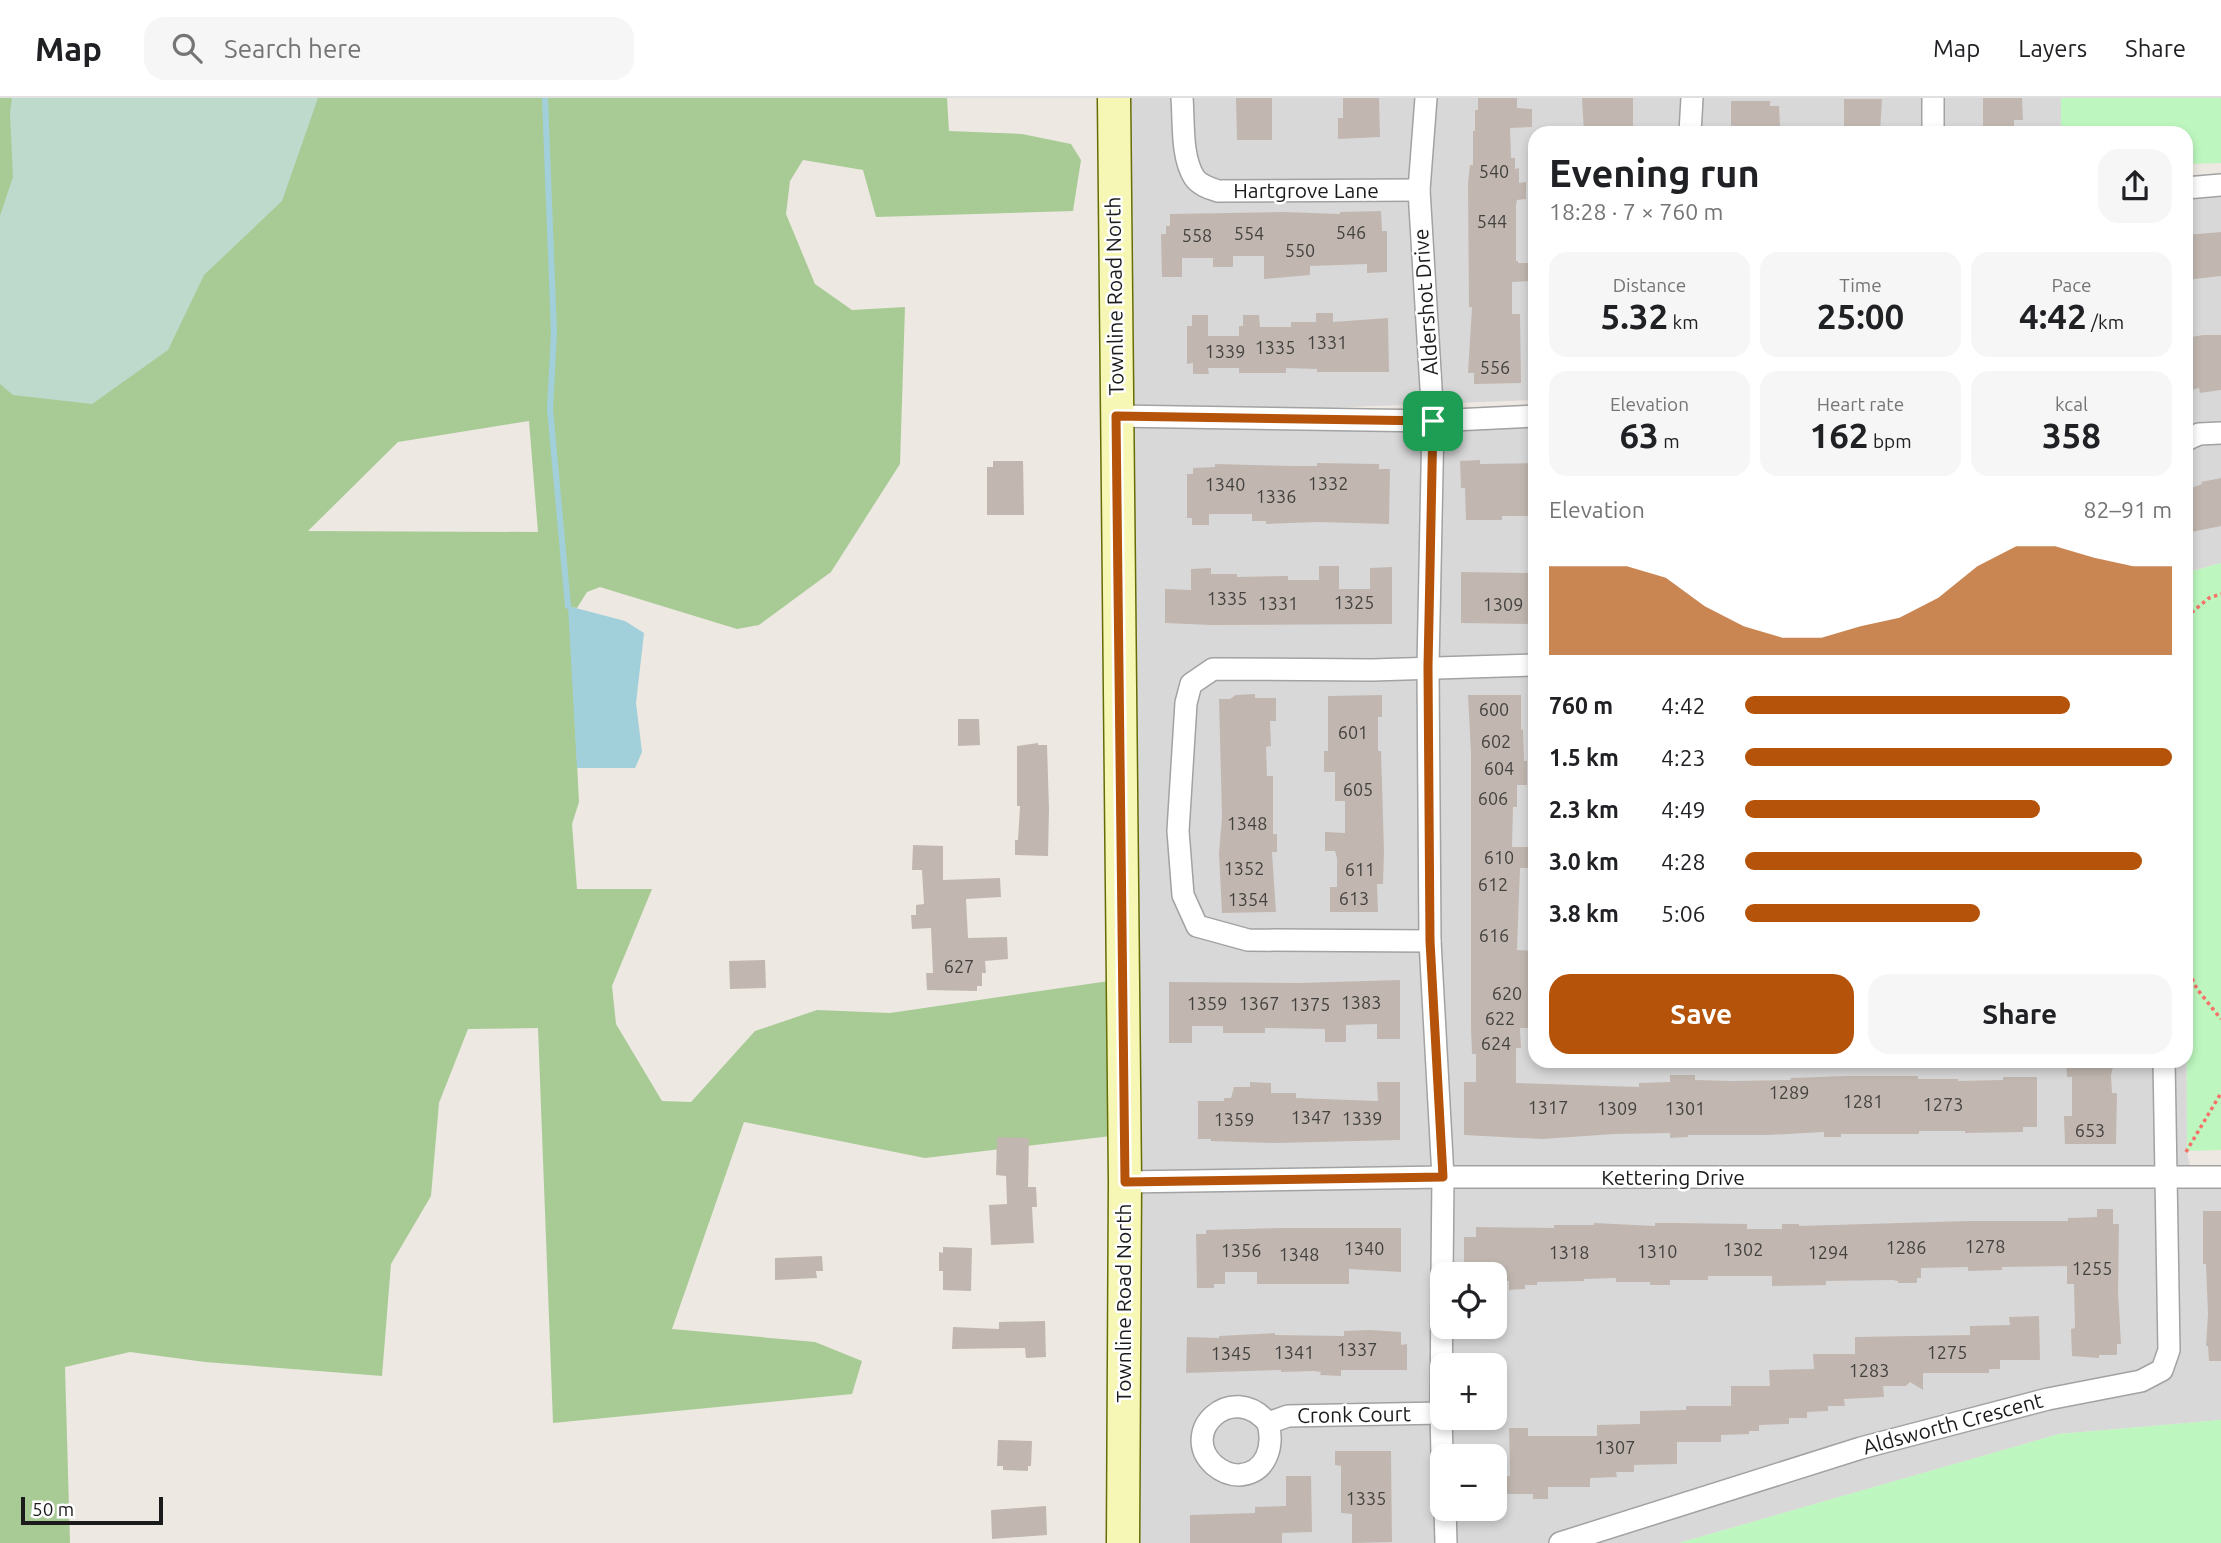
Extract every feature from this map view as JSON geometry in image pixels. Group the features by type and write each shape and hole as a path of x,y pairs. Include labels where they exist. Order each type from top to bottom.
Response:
{"main road":[{"name":"Townline Road North","path":"1114,98 1125,1182 1123,1543"}],"street":[{"name":"Hartgrove Lane","path":"1182,98 1188,163 1194,179 1205,187 1218,191 1419,190"},
{"name":"Aldershot Drive","path":"1426,98 1419,190 1433,421 1428,667 1430,941 1443,1177"},
{"path":"1690,126 1692,98"},
{"path":"1933,98 1933,126"},
{"path":"2193,187 2221,185"},
{"path":"1116,416 1433,421 1528,416"},
{"path":"2193,437 2221,433"},
{"path":"1430,941 1248,940 1197,926 1183,895 1178,831 1186,703 1191,684 1213,669 1372,670 1528,665"},
{"name":"Aldsworth Crescent","path":"1560,1543 1861,1448 2048,1399 2141,1381 2162,1370 2169,1350 2164,1068"},
{"path":"1442,1262 1443,1177"},
{"name":"Kettering Drive","path":"1125,1182 1443,1177 2221,1177"},
{"name":"Cronk Court","path":"1268,1423 1288,1416 1430,1413"},
{"path":"1445,1521 1446,1543"}],"path":[{"path":"2193,611 2209,598 2221,594"},
{"path":"2193,981 2221,1019"},
{"path":"2186,1152 2221,1093"}],"shaded area":[{"path":"1109,98 2061,98 2061,126 1528,126 1528,400 1110,416"},
{"path":"2193,183 2221,183 2221,563 2193,571"},
{"path":"1528,419 1528,1068 2187,1068 2187,1151 2193,1179 2221,1179 2221,1420 2059,1434 1679,1543 1136,1543 1121,422"}],"green space":[{"path":"0,98 947,98 949,131 1022,134 1071,144 1081,160 1073,211 876,217 863,170 803,160 790,181 786,214 815,284 852,310 905,307 900,464 831,572 759,625 737,629 600,587 587,592 577,608 569,607 579,802 572,824 577,889 652,889 612,986 616,1024 662,1101 691,1102 755,1031 817,1010 890,1013 1109,981 1111,1136 925,1158 744,1122 672,1329 815,1342 862,1361 852,1394 553,1423 538,1028 468,1029 439,1103 431,1196 391,1264 382,1376 205,1362 130,1352 65,1367 70,1543 0,1543","holes":["529,421 538,532 308,531 398,442"]},
{"path":"12,98 318,98 282,201 204,275 168,350 92,404 13,395 0,384 0,216 13,177 10,113"},
{"path":"2061,98 2221,98 2221,163 2193,164 2193,126 2061,126"},
{"path":"2221,563 2221,1150 2187,1151 2187,1068 2193,1068 2193,571"},
{"path":"2221,1420 2221,1543 1679,1543 2059,1434"}],"water":[{"path":"568,606 625,621 644,633 636,703 642,752 635,768 577,768"}],"building":[{"path":"1236,98 1272,98 1272,140 1237,140"},
{"path":"1343,98 1379,98 1380,137 1338,139 1338,118 1343,118"},
{"path":"1478,98 1517,98 1517,108 1532,109 1532,126 1510,128 1511,158 1515,158 1515,169 1519,168 1519,183 1526,182 1526,199 1517,200 1516,205 1516,261 1528,263 1528,281 1512,282 1512,314 1520,314 1521,383 1474,384 1474,373 1468,373 1472,307 1469,307 1468,183 1470,165 1473,165 1475,110 1478,110"},
{"path":"1582,98 1633,98 1633,126 1584,126"},
{"path":"1983,98 2022,98 2023,120 2014,120 2014,126 1983,126"},
{"path":"1844,99 1882,99 1880,126 1844,126"},
{"path":"1731,101 1770,101 1770,106 1779,106 1780,126 1731,126"},
{"path":"1381,211 1382,231 1387,231 1387,272 1367,273 1367,264 1310,266 1310,275 1264,279 1264,256 1233,256 1233,267 1213,267 1213,258 1182,258 1182,277 1162,277 1161,234 1166,234 1166,226 1170,226 1170,214 1340,214"},
{"path":"2221,232 2221,276 2193,279 2193,234"},
{"path":"1316,313 1333,313 1333,322 1388,318 1389,372 1317,372 1317,369 1286,368 1286,373 1239,373 1239,368 1208,368 1209,374 1193,374 1193,363 1187,364 1187,326 1192,326 1192,315 1208,315 1208,336 1239,336 1243,315 1259,315 1260,327 1291,327 1291,322 1316,322"},
{"path":"2221,335 2221,390 2200,393 2199,388 2193,390 2193,337"},
{"path":"1480,460 1480,464 1528,463 1528,516 1502,516 1502,520 1466,520 1465,488 1461,488 1460,461"},
{"path":"993,461 1023,461 1024,515 987,515 987,467 993,467"},
{"path":"1317,463 1379,464 1379,469 1390,469 1389,524 1266,524 1266,521 1252,521 1252,514 1209,514 1209,525 1192,525 1192,518 1187,518 1187,474 1193,474 1193,468 1215,467 1215,464 1317,466"},
{"path":"2221,478 2221,526 2193,532 2193,487 2202,484 2201,482"},
{"path":"1319,566 1339,566 1339,589 1370,589 1370,568 1392,567 1392,624 1165,623 1165,589 1191,590 1191,569 1211,568 1211,574 1237,574 1237,577 1288,576 1288,580 1319,580"},
{"path":"1461,572 1528,573 1528,624 1461,623"},
{"path":"1255,694 1255,698 1276,698 1276,721 1270,721 1271,746 1266,747 1267,776 1273,776 1273,834 1277,834 1277,852 1272,852 1276,912 1222,913 1219,853 1222,817 1219,699"},
{"path":"1382,695 1382,717 1378,717 1378,751 1381,751 1384,850 1383,884 1377,884 1378,912 1330,912 1330,887 1337,887 1337,858 1335,851 1325,851 1325,832 1345,833 1345,801 1335,801 1335,772 1324,772 1324,751 1328,751 1328,696"},
{"path":"1468,695 1521,695 1521,730 1523,729 1524,761 1527,761 1527,785 1517,785 1517,807 1513,807 1512,847 1528,847 1528,868 1520,868 1517,950 1528,951 1528,1028 1520,1028 1521,1048 1516,1048 1516,1083 1639,1087 1639,1083 1670,1082 1670,1075 1695,1075 1695,1080 1733,1081 1847,1076 1918,1076 1918,1079 1958,1081 2037,1077 2037,1127 2023,1127 2023,1132 1919,1131 1919,1134 1841,1134 1841,1137 1824,1137 1824,1132 1688,1135 1670,1138 1670,1133 1542,1139 1464,1135 1464,1082 1476,1082 1476,1054 1472,1054 1471,1028 1471,754"},
{"path":"958,719 979,719 980,745 958,746"},
{"path":"1038,743 1047,745 1048,856 1015,855 1020,806 1017,806 1017,746"},
{"path":"913,845 943,846 943,880 1000,878 1001,897 966,899 968,938 1007,937 1008,959 985,961 986,973 982,973 982,986 977,986 977,991 927,990 926,973 933,973 931,928 912,929 911,915 916,915 916,905 924,904 922,870 912,870"},
{"path":"765,960 766,988 730,989 729,961"},
{"path":"1400,980 1400,1039 1377,1039 1377,1024 1346,1025 1346,1042 1325,1042 1325,1029 1265,1028 1265,1033 1223,1033 1223,1026 1192,1026 1192,1043 1169,1043 1169,982 1299,983"},
{"path":"2066,1068 2113,1068 2112,1093 2117,1093 2116,1144 2065,1144 2064,1116 2072,1116 2072,1077 2067,1077"},
{"path":"1250,1082 1271,1083 1271,1093 1296,1093 1296,1098 1378,1101 1377,1082 1400,1082 1400,1140 1275,1143 1198,1139 1198,1101 1224,1101 1224,1098 1231,1098 1234,1087 1250,1087"},
{"path":"997,1137 1029,1138 1028,1187 1036,1187 1037,1207 1032,1207 1034,1243 991,1245 989,1205 1007,1204 1006,1176 996,1175"},
{"path":"2097,1209 2113,1209 2113,1224 2119,1224 2118,1292 2121,1344 2117,1344 2117,1355 2099,1355 2099,1358 2072,1356 2071,1329 2075,1328 2074,1284 2067,1284 2067,1266 2002,1267 2002,1270 1968,1271 1968,1267 1921,1268 1921,1278 1917,1278 1917,1283 1898,1283 1892,1280 1826,1281 1826,1285 1772,1286 1772,1276 1708,1276 1708,1280 1670,1280 1670,1285 1616,1282 1616,1278 1537,1282 1537,1285 1525,1285 1525,1289 1509,1290 1507,1262 1464,1262 1464,1237 1476,1237 1476,1227 1554,1228 1554,1225 1594,1223 1655,1226 1655,1223 1675,1223 1747,1224 1747,1229 1782,1229 1782,1224 1799,1226 2068,1221 2068,1218 2097,1217"},
{"path":"2203,1211 2221,1211 2221,1361 2209,1361 2206,1346 2208,1314 2206,1264 2203,1264"},
{"path":"1401,1228 1401,1272 1349,1269 1349,1284 1257,1284 1257,1272 1225,1272 1225,1284 1214,1284 1214,1288 1197,1288 1196,1234 1206,1234 1206,1230"},
{"path":"943,1247 972,1248 971,1291 943,1290 939,1252 943,1253"},
{"path":"822,1256 823,1271 816,1271 817,1278 775,1280 775,1258"},
{"path":"2039,1316 2040,1360 2000,1360 2000,1369 1989,1369 1989,1373 1923,1373 1923,1390 1910,1382 1906,1386 1883,1386 1884,1397 1844,1399 1845,1406 1828,1406 1828,1411 1807,1412 1807,1418 1789,1418 1789,1424 1759,1425 1759,1431 1749,1431 1749,1434 1721,1435 1721,1442 1677,1442 1677,1464 1634,1465 1634,1472 1616,1472 1617,1477 1590,1478 1590,1487 1548,1487 1548,1499 1533,1499 1533,1494 1507,1494 1507,1476 1510,1476 1509,1428 1528,1428 1528,1436 1597,1436 1597,1425 1640,1424 1640,1411 1686,1410 1686,1406 1731,1406 1731,1386 1770,1386 1769,1370 1814,1369 1813,1354 1855,1354 1855,1337 1970,1335 1970,1326 2010,1325 2009,1317"},
{"path":"1045,1321 1046,1357 1026,1358 1025,1348 952,1349 953,1327 999,1329 999,1322"},
{"path":"1344,1331 1401,1332 1401,1345 1407,1344 1407,1370 1341,1370 1341,1376 1320,1375 1321,1372 1313,1371 1281,1370 1186,1373 1187,1337 1219,1338 1275,1333 1344,1336"},
{"path":"998,1440 1032,1441 1031,1466 1028,1466 1028,1471 1003,1470 1003,1466 997,1466"},
{"path":"1335,1451 1391,1451 1392,1542 1352,1543 1352,1514 1341,1513 1341,1466 1335,1465"},
{"path":"1286,1476 1311,1476 1312,1532 1282,1533 1282,1543 1190,1543 1190,1515 1255,1513 1255,1507 1286,1506"},
{"path":"1046,1506 1047,1535 992,1539 991,1510"}],"waterway":[{"path":"545,98 554,333 550,409 568,606"}],"route":[{"path":"1116,416 1433,421 1428,667 1430,941 1443,1177 1125,1182 1116,416"}]}
